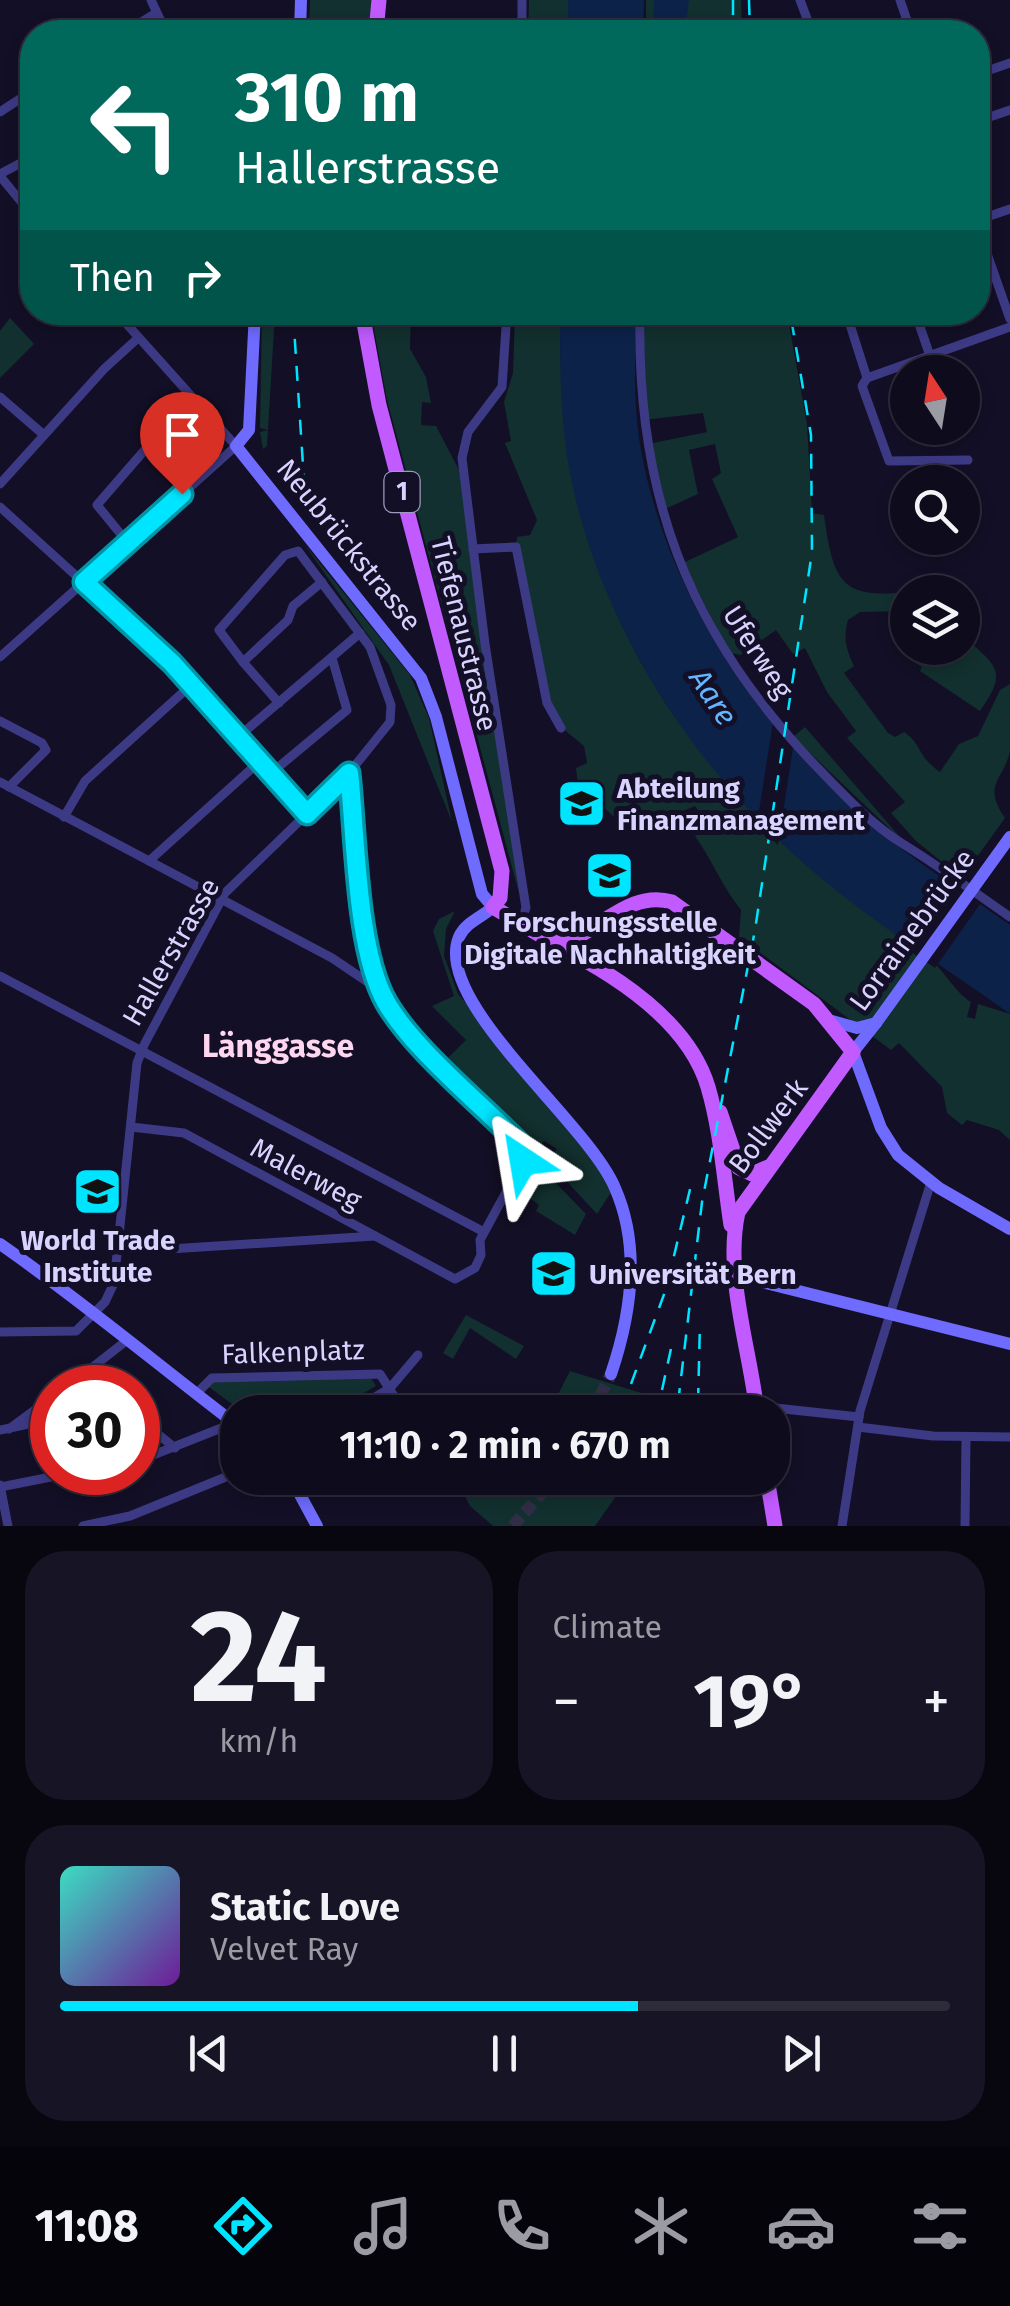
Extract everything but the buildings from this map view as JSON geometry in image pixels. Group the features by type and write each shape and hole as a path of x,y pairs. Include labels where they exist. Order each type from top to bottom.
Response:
{"main road":[{"name":"Tiefenaustrasse","path":"365,325 383,420 502,871 496,902"},
{"path":"540,935 566,942 636,902 669,901 795,988 832,1021 853,1052"},
{"path":"496,902 540,935 634,993 671,1027 708,1085 738,1168 752,1174 771,1164"},
{"path":"578,937 586,960"},
{"name":"Bollwerk","path":"755,1395 733,1236 742,1203 853,1052"},
{"path":"708,1085 733,1236"},
{"path":"770,1495 775,1526"}],"street":[{"path":"151,0 160,20"},
{"path":"145,20 156,13"},
{"path":"0,175 20,201"},
{"path":"990,258 1009,312"},
{"name":"Neubrückstrasse","path":"127,325 236,446 421,678 436,717 482,894 496,902"},
{"path":"0,657 236,446 249,430 253,325"},
{"path":"506,325 502,386 474,422 463,446 473,549 526,908 522,921"},
{"name":"Uferweg","path":"640,325 639,386 655,492 681,565 728,654 772,715 836,786 904,844 1010,916"},
{"path":"850,325 867,378"},
{"path":"919,325 930,355"},
{"path":"933,355 1010,327"},
{"path":"0,484 138,338"},
{"path":"890,370 867,378 862,386 890,462 968,460"},
{"path":"0,397 44,436"},
{"path":"181,411 194,399"},
{"path":"128,543 100,512 98,503 169,422"},
{"path":"0,508 191,685 307,814"},
{"path":"473,549 516,547 550,717 561,728"},
{"path":"237,738 279,703 360,634 301,554 294,550 285,555 219,630 279,703"},
{"path":"243,662 288,620 293,606 322,582"},
{"name":"Hallerstrasse","path":"94,1314 113,1288 141,1052 221,899 349,773 390,722 391,704 378,667 360,634"},
{"path":"270,774 346,710 332,658"},
{"path":"64,816 85,781 191,685"},
{"path":"0,721 42,743 46,750 4,785 346,966 380,991"},
{"path":"149,861 259,762"},
{"path":"0,976 484,1232 523,1161 522,1148 399,1020 380,991 365,926 349,773"},
{"name":"Lorrainebrücke","path":"853,1052 1010,838"},
{"path":"496,902 466,926 458,939 460,984 500,1042 593,1147 625,1217 631,1266 625,1324 610,1374"},
{"path":"832,1021 869,1027"},
{"path":"853,1052 889,1143 931,1182 1010,1229"},
{"name":"Malerweg","path":"131,1128 184,1134 455,1278 475,1268 484,1232"},
{"path":"842,1526 859,1422 931,1182"},
{"path":"118,1244 180,1248 376,1236"},
{"name":"Falkenplatz","path":"0,1244 220,1412"},
{"path":"738,1276 1010,1344"},
{"path":"0,1332 68,1333 94,1314"},
{"path":"95,1365 126,1341"},
{"path":"378,1395 411,1369 418,1355"},
{"name":"Falkenplatz","path":"196,1394 212,1378 379,1374 390,1388"},
{"path":"390,1388 394,1395"},
{"path":"4,1430 30,1412"},
{"path":"790,1413 966,1436 1010,1437"},
{"path":"4,1430 30,1424"},
{"path":"160,1453 220,1430"},
{"path":"160,1436 175,1448"},
{"path":"966,1436 966,1526"},
{"path":"83,1526 130,1516 220,1479"},
{"path":"8,1526 0,1486 30,1480"},
{"path":"300,1495 317,1526"}],"green space":[{"path":"310,0 372,0 370,20 309,20"},
{"path":"529,0 568,0 568,20 528,20"},
{"path":"646,0 741,0 742,20 646,20"},
{"path":"10,318 34,344 0,378 0,331"},
{"path":"262,325 274,325 268,430 260,428"},
{"path":"373,325 411,325 410,349 426,377 431,403 422,402 421,425 436,426 459,470 519,893 387,400"},
{"path":"515,325 561,325 565,419 583,515 612,602 653,683 705,757 768,826 841,891 930,959 971,1002 967,1017 975,1019 978,1004 1010,1014 1010,1140 999,1130 967,1120 962,1125 947,1113 942,1087 899,1043 891,1050 739,937 741,910 695,836 709,825 695,806 659,821 639,808 624,826 578,784 576,768 587,763 584,746 556,723 516,546 517,537 530,535 537,520 505,443 511,441 504,402 513,373"},
{"path":"642,325 789,325 807,424 812,513 824,515 833,559 848,584 860,591 890,593 890,611 860,612 848,620 846,643 854,666 844,673 888,733 895,737 904,732 940,772 959,744 978,736 1000,690 1010,684 1010,750 995,789 1005,818 962,878 916,841 891,813 905,802 847,738 856,731 827,692 805,648 793,654 776,630 741,655 730,653 683,563 738,537 712,479 721,473 715,444 689,450 698,494 663,510 648,444 707,432 703,413 644,420"},
{"path":"268,430 267,446 263,449 260,432"},
{"path":"302,541 410,675 429,718 452,822 389,665"},
{"path":"980,651 995,669 996,677 980,711 920,671 919,665 980,665"},
{"path":"805,727 905,843 793,737"},
{"path":"455,911 446,929 444,956 458,994 560,1107 615,1186 597,1214 547,1160 557,1149 544,1141 537,1149 531,1138 528,1140 448,1058 466,1040 432,1006 454,996 433,931 439,919"},
{"path":"545,1172 586,1214 575,1235 536,1211 539,1205 528,1197"},
{"path":"466,1315 524,1346 516,1359 470,1328 453,1359 443,1353"},
{"path":"570,1371 648,1395 558,1395"},
{"path":"371,1378 376,1386 360,1395 220,1395 209,1387 215,1381"},
{"path":"464,1495 617,1495 595,1526 493,1526 470,1506"}],"water":[{"path":"568,0 644,0 643,20 568,20"},
{"path":"654,0 689,0 686,20 653,20"},
{"name":"Aare","path":"560,325 636,325 641,450 674,561 699,614 763,712 841,798 900,848 1010,925 1010,1014 821,878 735,795 697,748 632,647 586,536 571,479"}],"pier":[{"path":"774,716 794,741 778,845 757,824"},
{"path":"959,883 983,900 935,968 910,951"}],"tunnel":[{"path":"600,1395 611,1374"},
{"path":"513,1526 540,1495"}],"railway":[{"path":"733,0 733,20"},
{"path":"749,0 750,20"},
{"path":"294,325 305,496"},
{"path":"679,1395 702,1202 755,930 812,552 811,435 792,325"},
{"path":"631,1384 666,1289 692,1181"},
{"path":"698,1395 700,1322"},
{"path":"662,1390 672,1344"}],"place":[{"name":"Abteilung Finanzmanagement","path":"582,804"},
{"name":"Forschungsstelle Digitale Nachhaltigkeit","path":"610,875"},
{"name":"World Trade Institute","path":"98,1192"},
{"name":"Universität Bern","path":"554,1274"}],"district":[{"name":"Länggasse","path":"278,1046"}],"route":[{"path":"182,494 84,582 172,663 307,814 349,773 365,926 382,994 399,1020 519,1143 524,1151 523,1161"}]}
